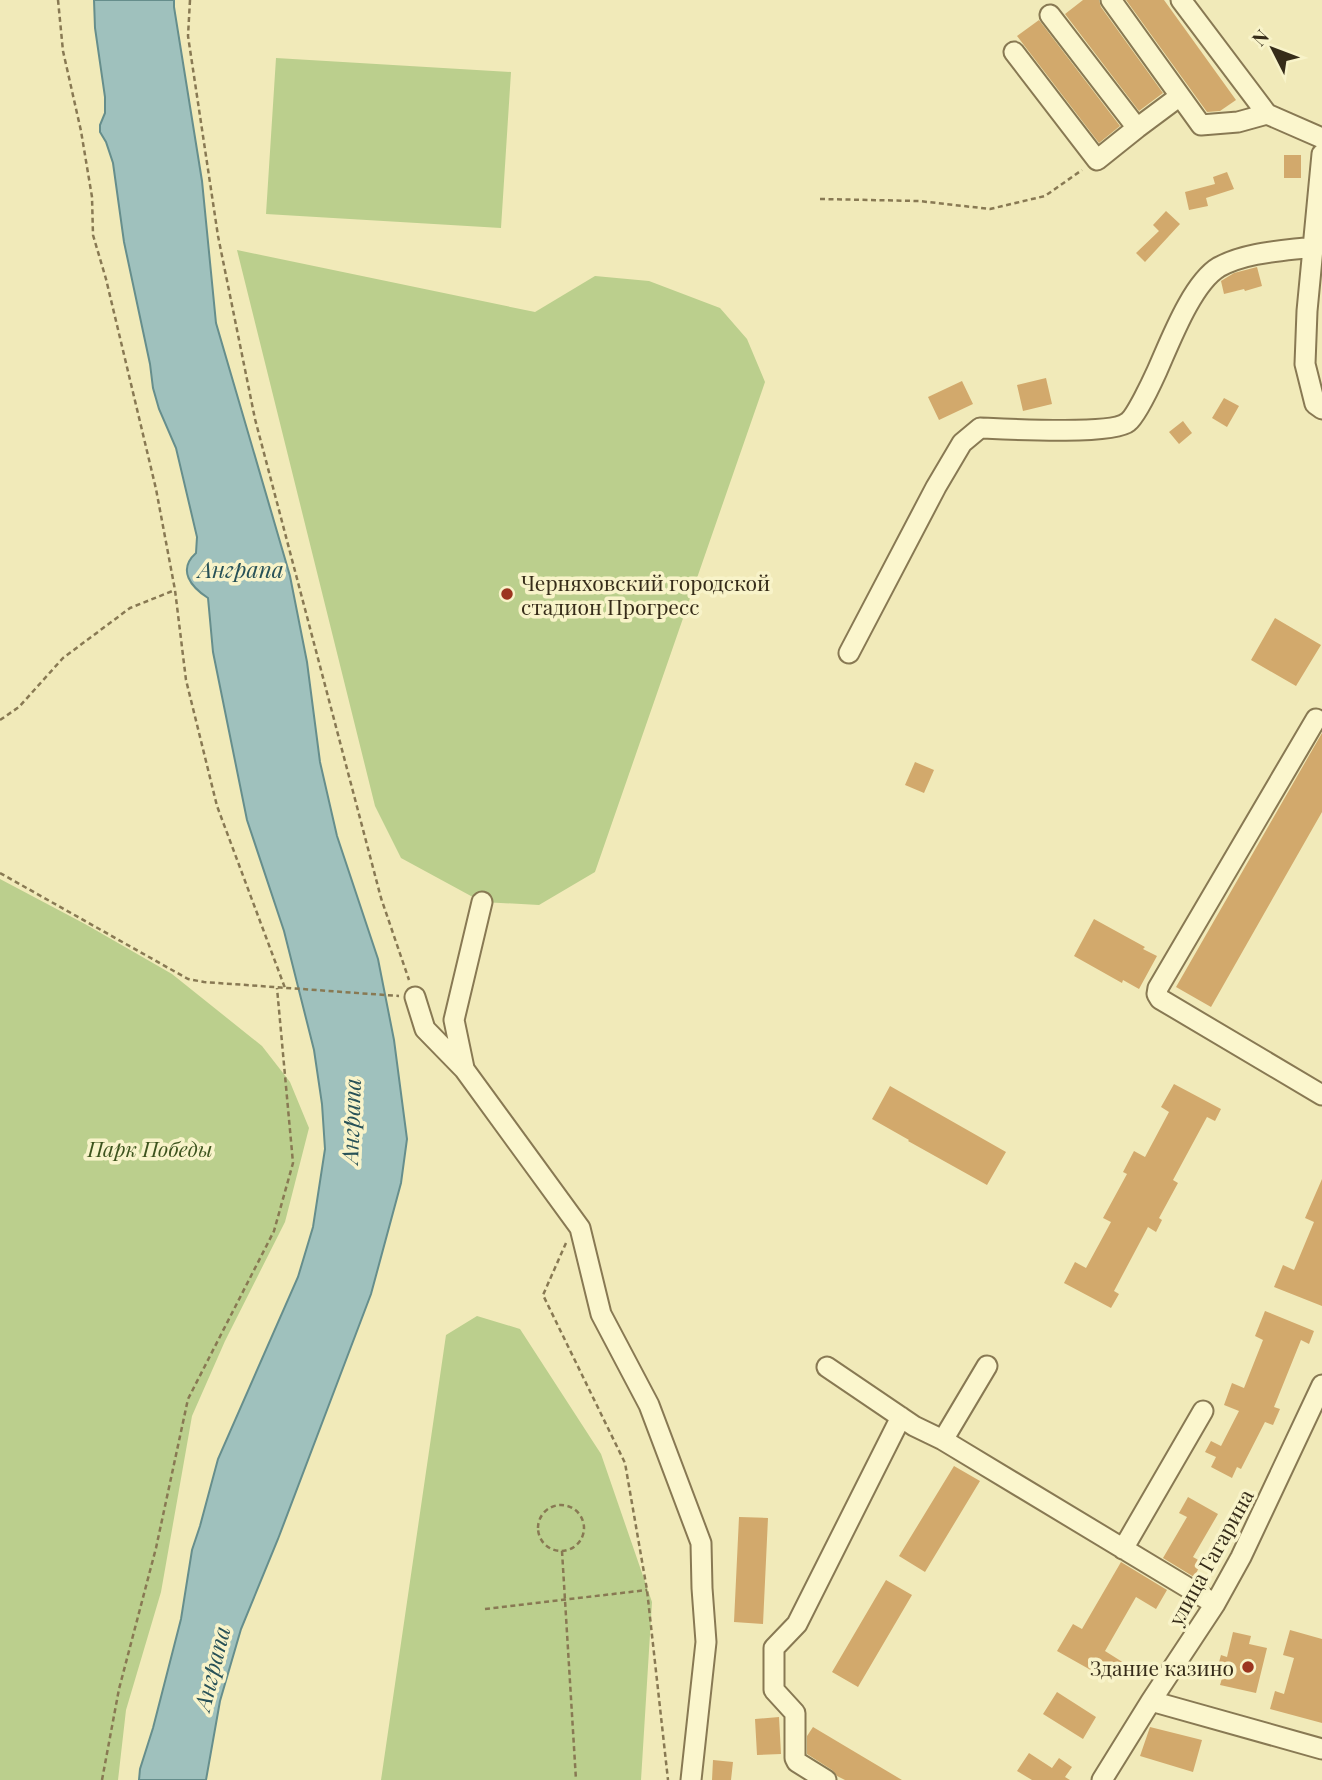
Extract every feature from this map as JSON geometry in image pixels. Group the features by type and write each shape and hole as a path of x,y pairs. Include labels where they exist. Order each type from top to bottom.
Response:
{"street":[{"path":"1111,0 1201,125 1238,122 1267,114"},
{"path":"1181,0 1267,114 1322,138"},
{"path":"1050,15 1136,128"},
{"path":"1014,52 1097,160 1180,96"},
{"path":"1318,406 1306,364 1307,311 1322,154"},
{"path":"849,653 962,443 980,428 1070,430 1115,428 1129,422 1149,388 1198,286 1218,268 1250,256 1312,247"},
{"path":"1316,719 1157,988 1157,994 1160,999 1322,1095"},
{"path":"464,1069 454,1020 482,902"},
{"path":"415,997 425,1028 464,1069 580,1228 601,1314 649,1405 701,1543 706,1642 691,1780"},
{"path":"943,1440 987,1366"},
{"path":"828,1367 927,1433 943,1440 1215,1604"},
{"name":"улица Гагарина","path":"1102,1780 1215,1604 1241,1557 1322,1385"},
{"path":"1124,1549 1203,1411"},
{"path":"826,1780 797,1762 795,1758 795,1713 774,1690 775,1648 797,1624 901,1417"},
{"path":"1151,1701 1322,1749"}],"path":[{"path":"58,0 63,51 92,197 93,235 107,279 153,476 175,590 186,680 217,806 285,988"},
{"path":"0,873 188,979 415,997 381,898 255,419 214,209 188,36 190,0"},
{"path":"820,199 919,201 990,209 1045,196 1097,160"},
{"path":"0,720 19,707 63,658 118,616 130,608 175,590"},
{"path":"102,1780 118,1689 156,1548 188,1399 274,1231 293,1163 277,988"},
{"path":"575,1222 543,1295 625,1462 648,1590 668,1780"},
{"path":"557,1505 572,1507 583,1518 584,1525 584,1533 576,1546 562,1551 548,1547 542,1541 538,1527 544,1512 557,1505"},
{"path":"562,1551 576,1780"},
{"path":"485,1609 648,1590"}],"green space":[{"path":"276,58 511,72 501,228 266,214"},
{"name":"Черняховский городской стадион Прогресс","path":"237,250 535,312 595,276 649,281 720,308 747,339 765,382 595,872 539,905 482,902 401,858 375,806"},
{"name":"Парк Победы","path":"0,879 172,974 262,1046 290,1082 309,1128 285,1222 225,1341 192,1416 161,1592 126,1710 118,1780 0,1780"},
{"path":"477,1316 520,1329 601,1454 652,1602 641,1780 381,1780 446,1335"}],"water":[{"name":"Анграпа","path":"94,0 174,0 202,181 216,323 290,576 307,662 320,762 337,836 378,959 394,1040 407,1139 401,1183 371,1294 241,1629 220,1701 206,1780 139,1780 181,1619 192,1550 218,1459 298,1277 313,1227 325,1149 314,1050 284,931 247,820 213,652 208,598 196,589 188,578 187,566 196,553 197,537 176,448 153,388 124,242 113,163 100,132 105,113 105,97 95,28"}],"building":[{"path":"1083,0 1099,0 1101,7 1163,93 1139,111 1065,14"},
{"path":"1126,0 1164,0 1236,100 1220,111 1207,112"},
{"path":"1039,20 1120,126 1099,143 1017,36"},
{"path":"1284,155 1301,155 1301,178 1284,178"},
{"path":"1227,172 1234,189 1206,198 1208,206 1189,210 1185,192 1215,184 1213,177"},
{"path":"1166,211 1180,224 1145,262 1136,253 1159,231 1153,225"},
{"path":"1257,267 1262,286 1224,294 1221,281 1234,273"},
{"path":"1046,378 1052,404 1023,411 1017,385"},
{"path":"962,381 973,404 939,420 928,397"},
{"path":"1224,398 1239,406 1227,427 1212,418"},
{"path":"1183,421 1192,433 1179,444 1169,432"},
{"path":"1275,618 1321,645 1296,686 1251,660"},
{"path":"1322,733 1322,812 1211,1007 1176,987"},
{"path":"915,762 934,770 924,793 905,785"},
{"path":"1094,919 1157,956 1139,989 1123,980 1122,983 1074,956"},
{"path":"1174,1084 1221,1109 1215,1121 1207,1117 1173,1180 1178,1183 1159,1218 1162,1220 1156,1232 1148,1227 1114,1291 1119,1294 1111,1308 1064,1283 1075,1262 1086,1268 1111,1222 1103,1218 1127,1174 1123,1172 1134,1151 1145,1157 1169,1112 1161,1107"},
{"path":"890,1086 1006,1152 987,1185 872,1119"},
{"path":"1322,1179 1322,1306 1274,1287 1283,1265 1294,1270 1314,1222 1305,1218"},
{"path":"1265,1311 1314,1331 1309,1344 1301,1340 1274,1407 1280,1409 1273,1425 1265,1422 1241,1469 1237,1467 1232,1478 1211,1467 1216,1457 1205,1452 1211,1441 1221,1446 1239,1411 1224,1405 1232,1383 1244,1388 1263,1340 1255,1336"},
{"path":"954,1466 980,1481 925,1572 899,1556"},
{"path":"1188,1497 1218,1514 1193,1557 1202,1562 1194,1577 1163,1558 1187,1517 1179,1513"},
{"path":"739,1517 768,1518 763,1624 734,1622"},
{"path":"1121,1562 1167,1590 1156,1609 1136,1597 1105,1651 1124,1663 1112,1682 1057,1651 1073,1624 1082,1629"},
{"path":"886,1580 912,1595 858,1687 832,1672"},
{"path":"1290,1630 1322,1639 1322,1723 1270,1709 1275,1691 1284,1694 1294,1658 1283,1655"},
{"path":"1233,1632 1251,1636 1249,1644 1267,1648 1256,1693 1220,1685 1223,1675 1216,1673 1221,1655 1227,1657"},
{"path":"1057,1692 1096,1717 1083,1739 1043,1714"},
{"path":"779,1717 781,1754 757,1755 755,1719"},
{"path":"813,1727 902,1780 845,1780 837,1776 807,1754 807,1736"},
{"path":"1150,1727 1202,1740 1193,1772 1140,1756"},
{"path":"1029,1753 1052,1768 1059,1758 1072,1767 1065,1777 1070,1780 1032,1780 1017,1771"},
{"path":"713,1760 733,1762 731,1780 712,1780"}],"place":[{"name":"Черняховский городской стадион Прогресс","path":"507,594"},
{"name":"Здание казино","path":"1248,1667"}]}
